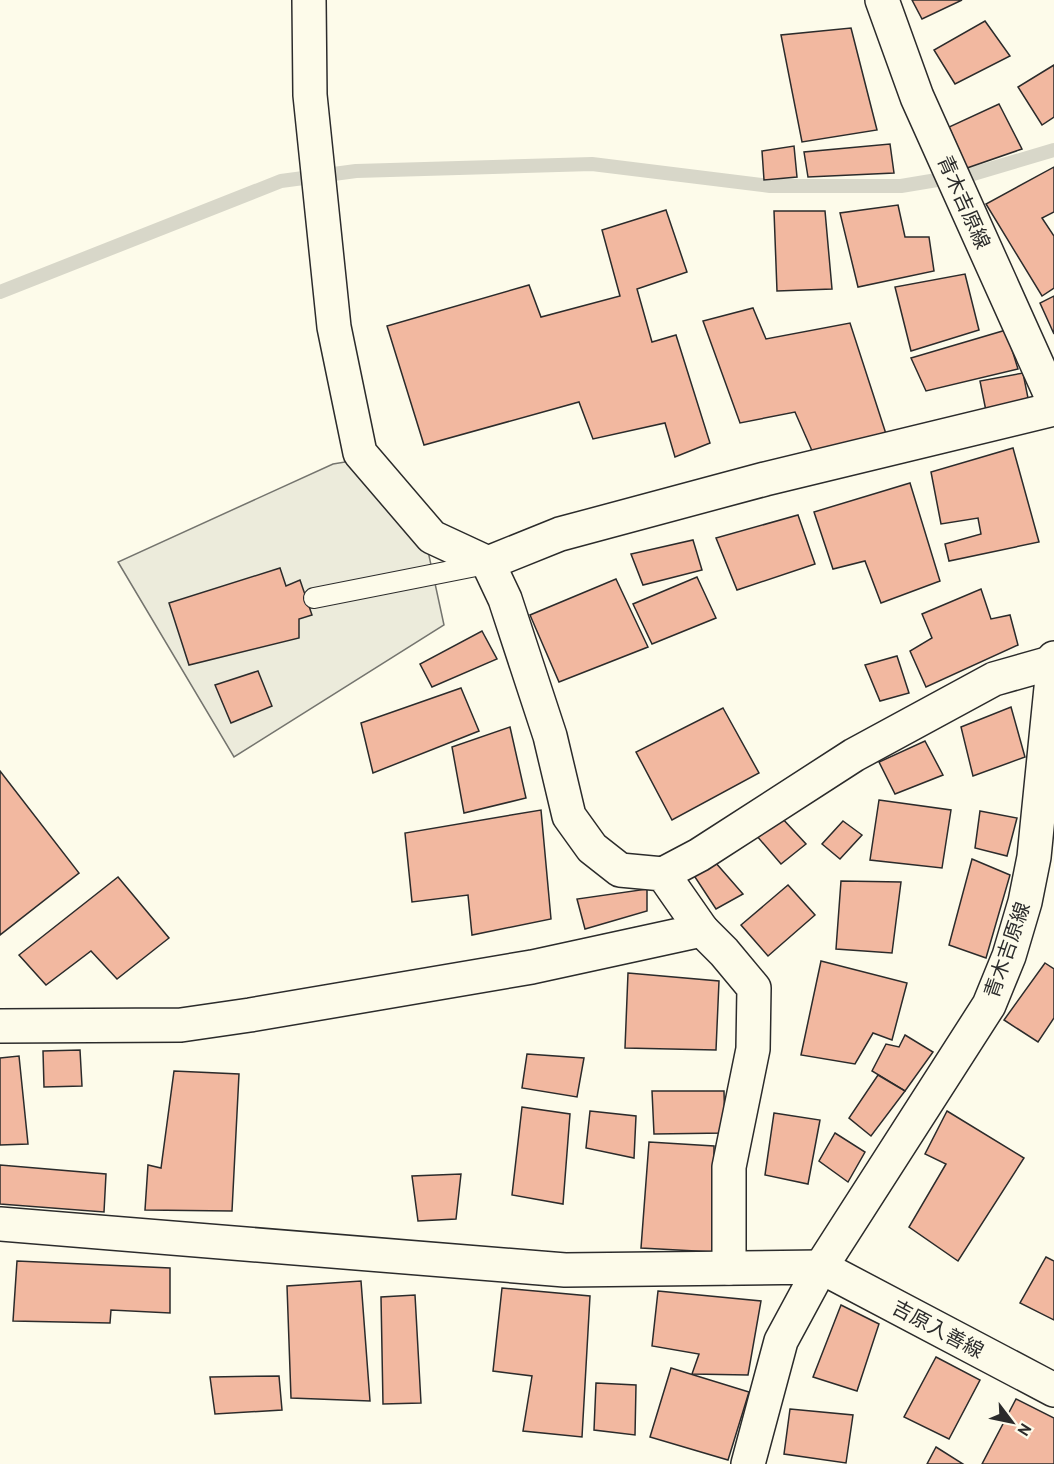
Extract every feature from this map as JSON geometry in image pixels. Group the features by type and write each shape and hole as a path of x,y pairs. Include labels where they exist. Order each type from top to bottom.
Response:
{"street":[{"path":"309,0 310,95 334,327 360,453 432,537 488,563 505,599 550,736 569,816 592,848 620,870 663,874 699,855 854,755 994,679 1054,660"},
{"name":"青木吉原線","path":"882,0 917,97 1054,402"},
{"path":"488,563 560,534 765,479 1054,409"},
{"name":"青木吉原線","path":"748,1464 781,1341 821,1268 989,1005 1009,956 1025,902 1034,856 1054,660"},
{"path":"663,874 702,930 754,988 753,1049 729,1167 729,1268"},
{"path":"0,1026 181,1025 532,967 702,930"},
{"path":"0,1224 565,1270 821,1268"},
{"name":"吉原入善線","path":"821,1268 1054,1390"}],"lane":[{"path":"314,598 488,563"}],"shaded area":[{"path":"351,461 428,551 444,625 234,757 118,562 333,464"}],"building":[{"path":"912,0 962,0 922,19"},
{"path":"985,21 1010,56 955,84 934,50"},
{"path":"851,28 877,130 802,142 781,35"},
{"path":"1054,65 1054,117 1042,125 1018,87"},
{"path":"999,104 1022,149 967,168 949,127"},
{"path":"890,144 894,173 808,177 804,152"},
{"path":"794,146 797,177 764,180 762,151"},
{"path":"1054,167 1054,212 1042,218 1054,236 1054,288 1042,296 986,204"},
{"path":"898,205 905,237 929,237 934,271 858,287 840,213"},
{"path":"666,210 687,272 637,289 652,342 676,335 710,443 675,457 665,423 593,439 579,402 424,445 387,326 529,285 541,317 620,296 602,230"},
{"path":"774,211 825,211 832,289 777,291"},
{"path":"965,274 979,330 911,351 895,287"},
{"path":"1054,296 1054,334 1040,303"},
{"path":"753,308 766,339 850,323 887,437 813,453 795,412 740,423 703,321"},
{"path":"1006,330 1018,369 926,391 911,358"},
{"path":"1023,373 1028,398 986,411 980,381"},
{"path":"1013,448 1039,542 949,561 945,544 981,534 978,518 941,524 931,472"},
{"path":"910,483 940,581 881,603 865,561 833,569 814,512"},
{"path":"798,515 815,564 737,590 716,538"},
{"path":"693,540 702,570 643,585 631,554"},
{"path":"280,568 286,586 300,580 312,615 299,619 299,638 189,665 169,603"},
{"path":"697,577 716,618 652,644 633,604"},
{"path":"616,579 648,647 559,682 530,615"},
{"path":"981,589 991,619 1010,615 1018,645 926,687 910,651 932,638 922,614"},
{"path":"482,631 497,659 432,687 420,664"},
{"path":"897,656 909,693 880,701 865,665"},
{"path":"258,671 272,706 231,723 215,685"},
{"path":"461,688 479,731 373,773 361,723"},
{"path":"1011,707 1025,757 973,776 961,727"},
{"path":"723,708 759,773 672,820 636,752"},
{"path":"510,727 526,798 464,813 452,747"},
{"path":"925,741 943,775 895,794 879,762"},
{"path":"0,771 79,873 0,935"},
{"path":"879,800 951,810 942,868 870,860"},
{"path":"541,810 551,919 472,935 468,895 412,902 405,833"},
{"path":"980,811 1017,818 1007,856 975,848"},
{"path":"781,817 806,844 781,864 756,835"},
{"path":"843,821 862,835 840,859 822,844"},
{"path":"972,859 1010,875 986,958 949,945"},
{"path":"715,862 743,894 716,909 693,874"},
{"path":"118,877 169,938 117,979 91,951 46,985 19,955"},
{"path":"841,881 901,882 892,953 836,949"},
{"path":"788,885 815,915 768,956 741,925"},
{"path":"647,889 647,911 585,929 577,899"},
{"path":"821,961 907,983 892,1040 873,1033 855,1064 801,1055"},
{"path":"1045,963 1054,969 1054,1018 1038,1042 1004,1020"},
{"path":"628,973 719,981 716,1050 625,1048"},
{"path":"905,1035 933,1052 905,1091 872,1071 886,1044 899,1047"},
{"path":"80,1050 82,1086 44,1087 43,1051"},
{"path":"527,1054 584,1058 577,1097 522,1088"},
{"path":"19,1056 28,1144 0,1145 0,1058"},
{"path":"174,1071 239,1074 232,1211 145,1210 148,1165 161,1168"},
{"path":"878,1075 905,1091 871,1136 849,1118"},
{"path":"652,1091 724,1091 725,1133 654,1134"},
{"path":"522,1107 570,1114 563,1204 512,1195"},
{"path":"590,1111 636,1116 634,1158 586,1148"},
{"path":"947,1111 1024,1158 958,1261 909,1227 946,1164 925,1154"},
{"path":"774,1113 820,1120 808,1184 765,1175"},
{"path":"835,1133 865,1152 848,1182 819,1161"},
{"path":"649,1142 714,1146 714,1252 641,1248"},
{"path":"0,1165 106,1174 104,1212 0,1204"},
{"path":"461,1174 456,1219 418,1221 412,1176"},
{"path":"1046,1257 1054,1261 1054,1320 1020,1303"},
{"path":"17,1261 170,1268 170,1313 111,1310 110,1323 13,1321"},
{"path":"361,1281 370,1401 291,1398 287,1286"},
{"path":"502,1288 590,1296 582,1437 523,1431 532,1376 493,1371"},
{"path":"658,1291 761,1301 748,1375 692,1374 699,1354 652,1346"},
{"path":"415,1295 421,1403 383,1404 381,1297"},
{"path":"841,1305 879,1324 857,1391 813,1377"},
{"path":"936,1357 980,1380 949,1439 904,1417"},
{"path":"671,1368 749,1392 728,1460 650,1437"},
{"path":"279,1376 282,1410 215,1414 210,1377"},
{"path":"596,1383 636,1385 635,1435 594,1430"},
{"path":"1016,1399 1054,1418 1054,1464 982,1464"},
{"path":"790,1409 853,1415 846,1463 784,1454"},
{"path":"936,1447 963,1464 927,1464"}],"waterway":[{"path":"0,292 281,181 356,171 592,164 770,186 901,186 973,174 1054,150"}]}
